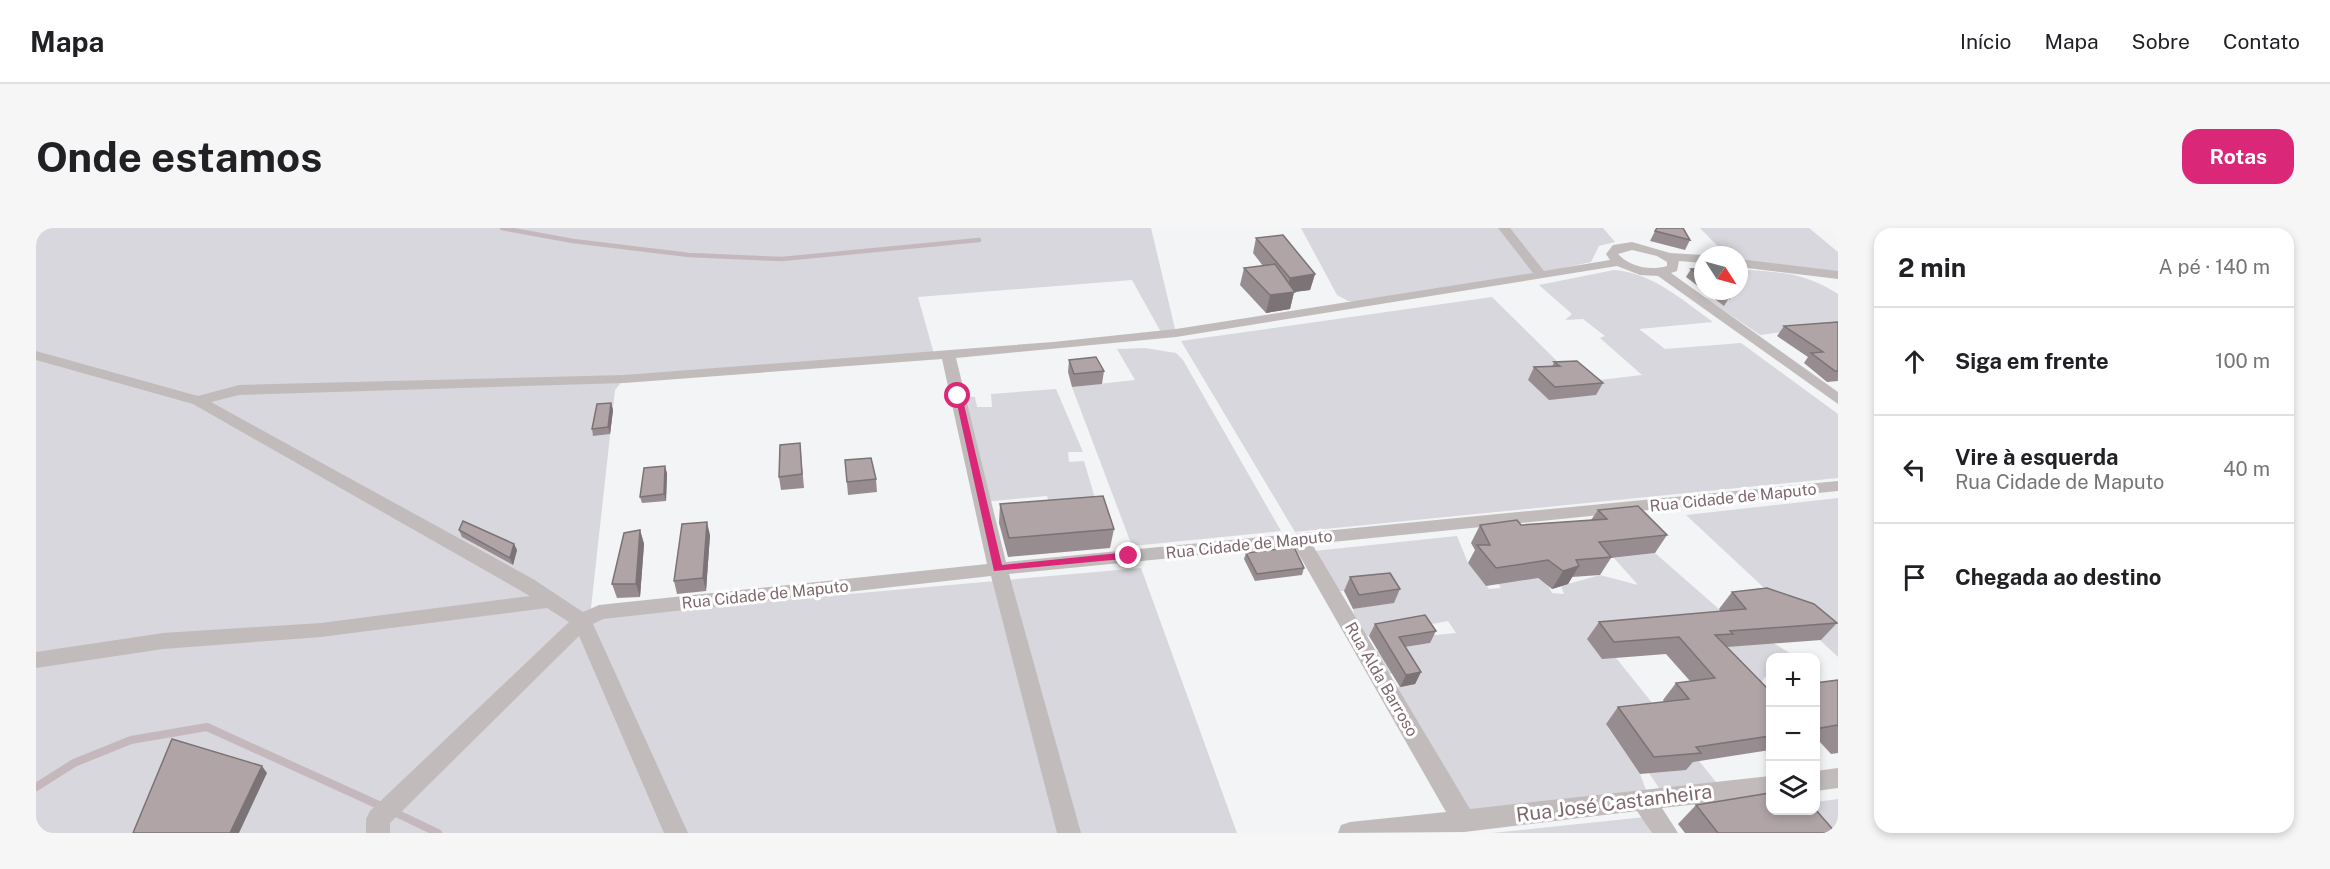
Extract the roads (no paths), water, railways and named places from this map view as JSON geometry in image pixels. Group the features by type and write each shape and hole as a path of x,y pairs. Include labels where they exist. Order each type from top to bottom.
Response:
{"street":[{"path":"1504,228 1542,276"},
{"path":"1668,257 1675,265 1661,272 1634,268 1619,262 1612,254 1612,250 1623,247 1642,248 1668,257 1694,258"},
{"path":"198,401 239,390 624,379 1176,333 1619,262"},
{"path":"1748,264 1838,275"},
{"path":"1661,272 1838,399"},
{"path":"1818,272 1838,284"},
{"path":"948,353 998,569 1069,833"},
{"path":"36,355 198,401 586,619 675,833"},
{"name":"Rua Cidade de Maputo","path":"586,619 599,612 998,569 1838,486"},
{"name":"Rua Alda Barroso","path":"1299,538 1464,820"},
{"path":"36,660 163,641 321,630 551,600"},
{"path":"378,826 402,796 586,619"},
{"path":"1820,780 1838,778"},
{"name":"Rua José Castanheira","path":"1350,833 1766,786"},
{"path":"1642,799 1666,833"}],"waterway":[{"path":"502,228 573,241 689,255 782,259 979,240"},
{"path":"36,787 74,763 131,740 207,727 383,807"},
{"path":"392,811 438,833"}]}
